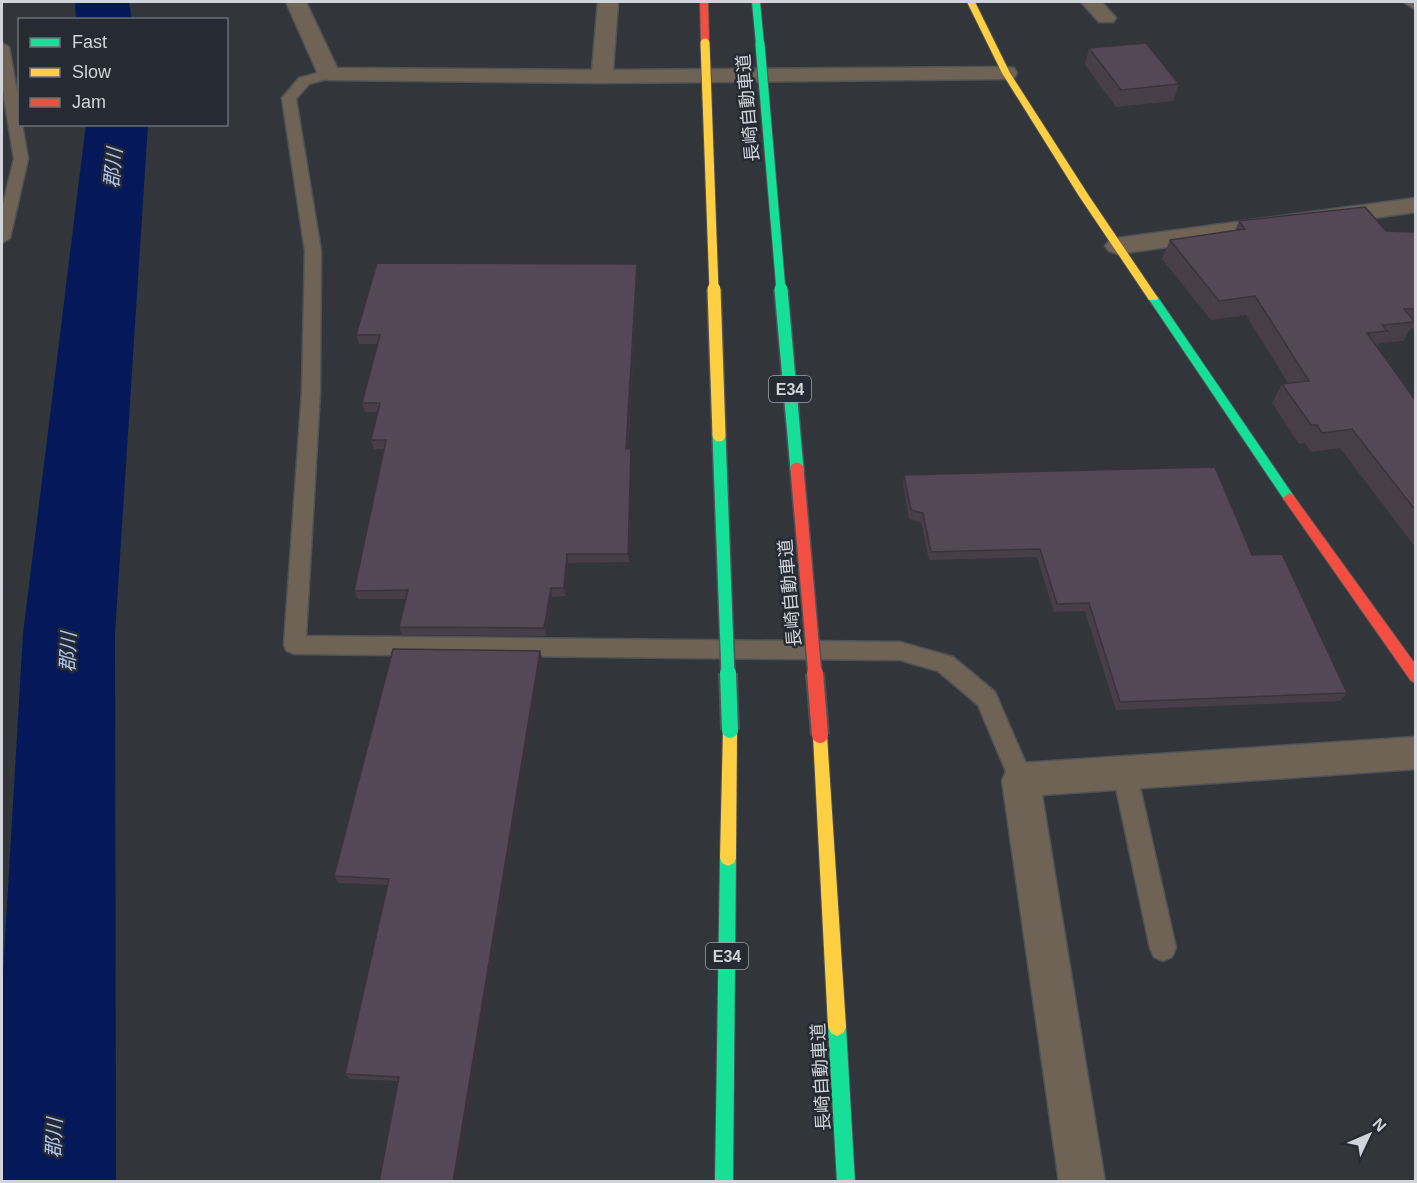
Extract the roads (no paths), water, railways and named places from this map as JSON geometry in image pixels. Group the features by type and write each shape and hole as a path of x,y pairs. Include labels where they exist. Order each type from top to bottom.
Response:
{"main road":[{"name":"E34","path":"704,2 730,730 724,1182"},
{"name":"長崎自動車道","path":"756,2 820,735 846,1182"},
{"path":"970,2 1005,73 1118,246 1344,578 1416,676"}],"street":[{"path":"296,2 329,74 602,77 1005,73"},
{"path":"602,77 608,2"},
{"path":"1091,2 1106,18"},
{"path":"1118,246 1416,205"},
{"path":"1082,1182 1021,780 1416,753"}],"lane":[{"path":"1410,2 1416,6"},
{"path":"2,50 21,159 2,238"},
{"path":"329,74 304,81 289,98 313,251 311,391 295,645 900,651 945,664 987,699 1021,780"},
{"path":"1125,774 1162,948"}],"waterway":[{"name":"郡川","path":"102,2 104,18"},
{"name":"郡川","path":"53,1182 69,634 117,126"}]}
